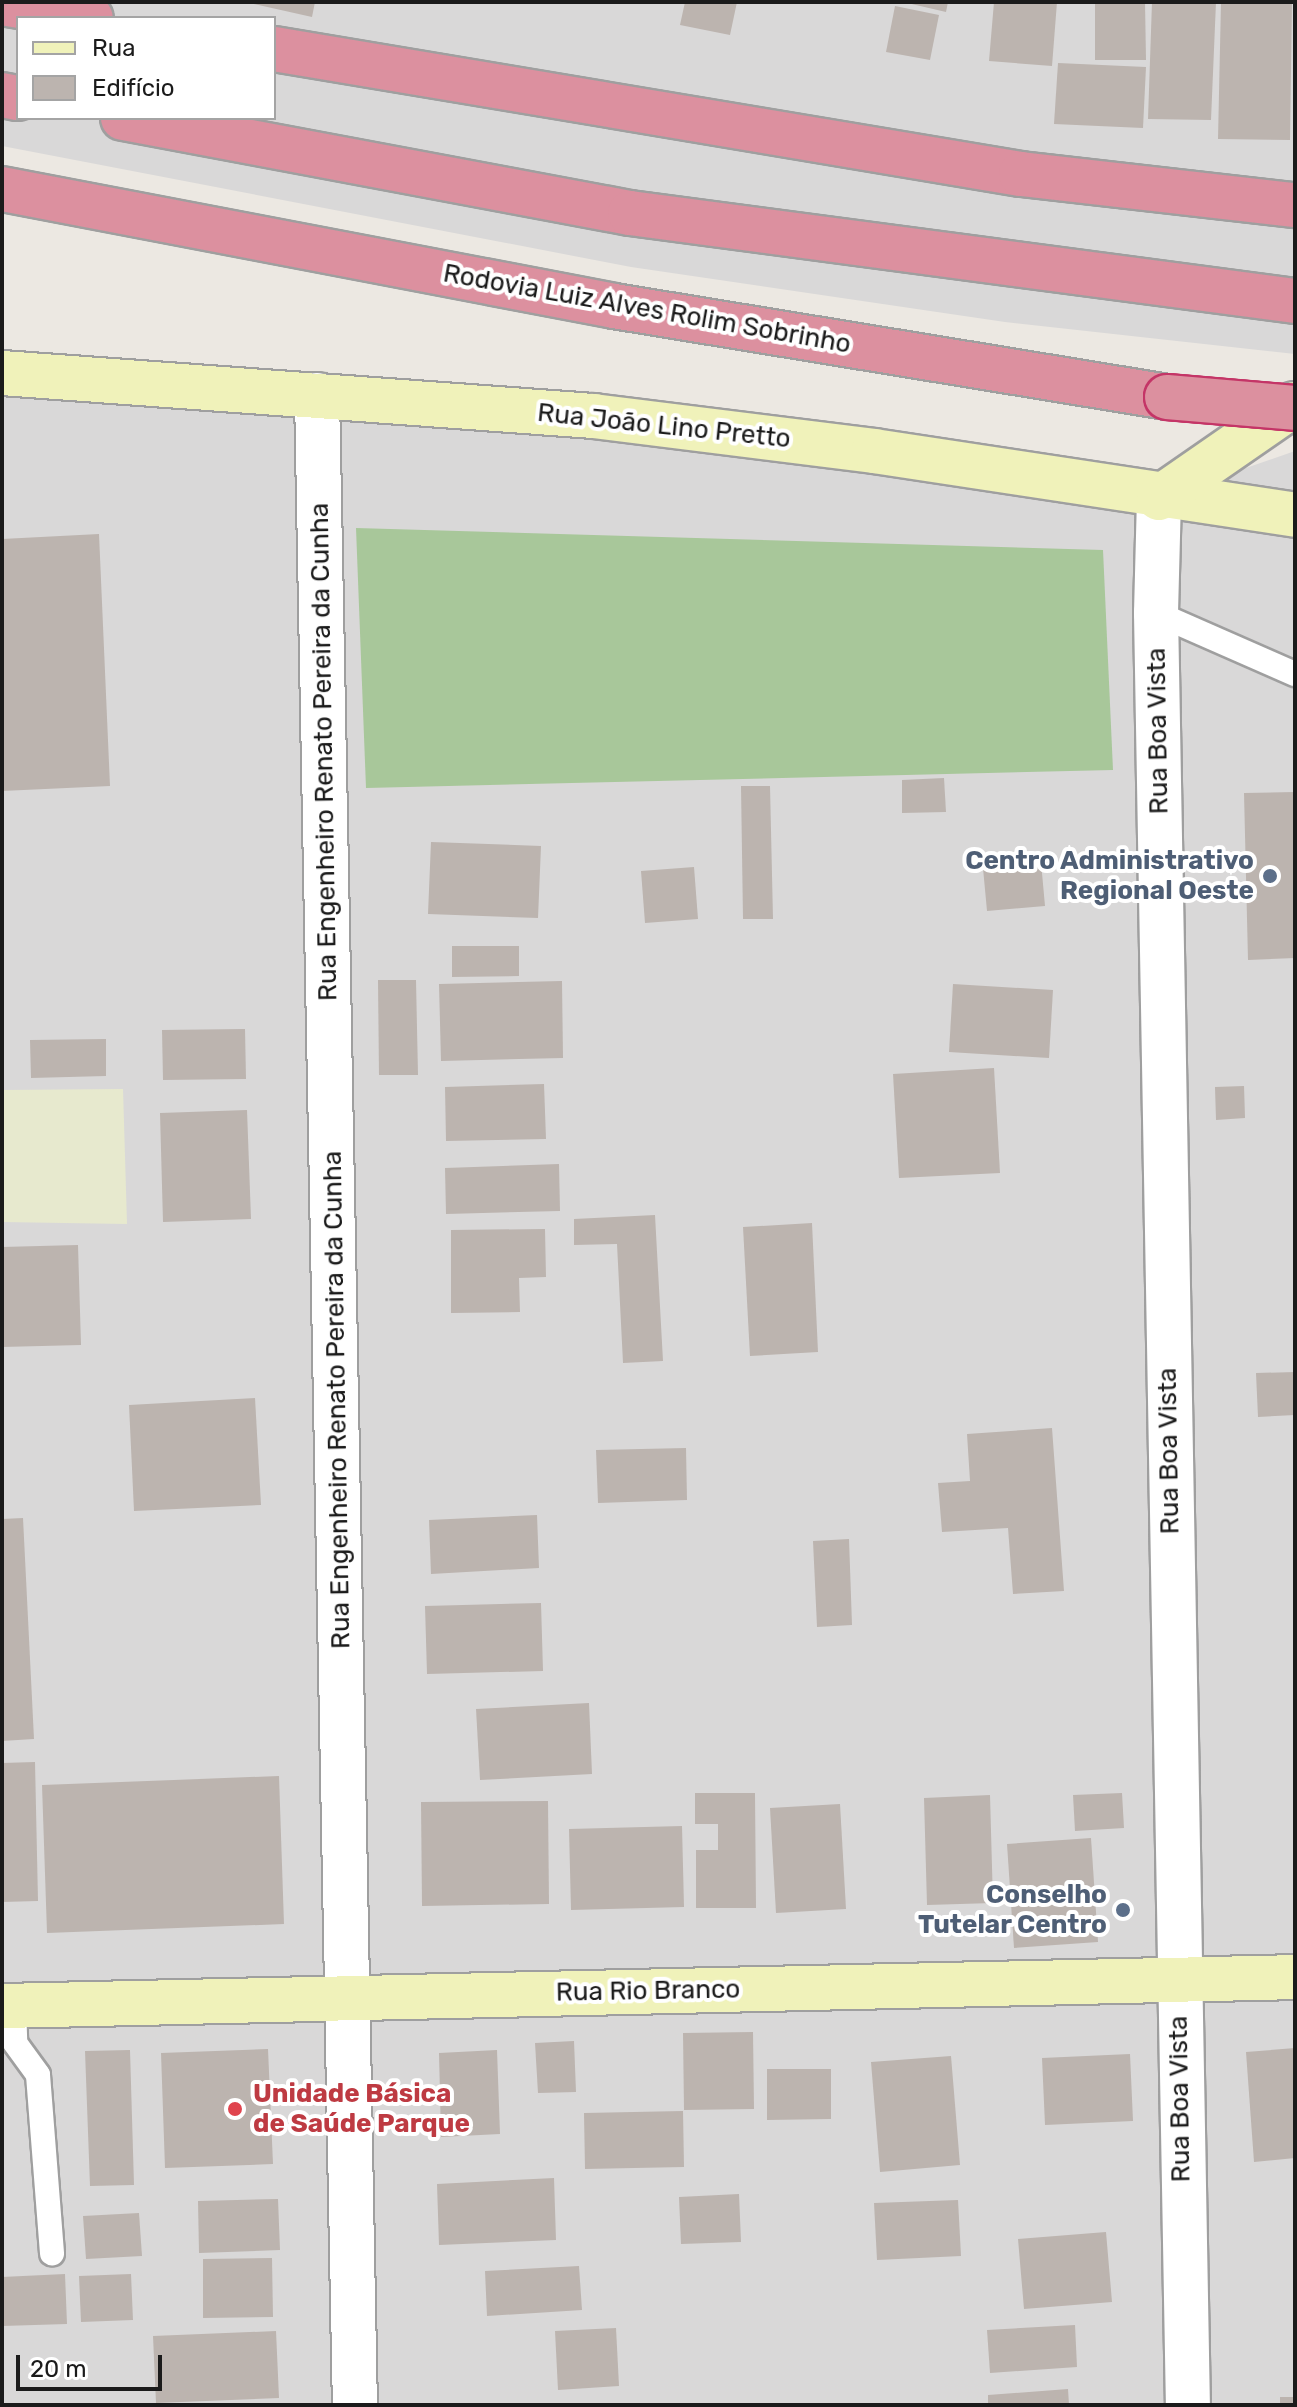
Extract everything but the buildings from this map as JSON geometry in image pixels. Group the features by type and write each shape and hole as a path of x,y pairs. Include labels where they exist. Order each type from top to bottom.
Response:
{"highway":[{"path":"2,3 79,16"},
{"path":"276,49 1021,174 1295,205"},
{"path":"134,120 630,213 1295,301"},
{"name":"Rodovia Luiz Alves Rolim Sobrinho","path":"2,189 614,306 1167,397 1295,406"}],"street":[{"name":"Rua João Lino Pretto","path":"2,373 593,416 874,451 1159,498"},
{"name":"Rua Engenheiro Renato Pereira da Cunha","path":"317,395 355,2405"},
{"path":"1159,498 1295,406"},
{"path":"1159,498 1295,515"},
{"name":"Rua Boa Vista","path":"1159,498 1156,613 1177,1979 1188,2405"},
{"name":"Rua Rio Branco","path":"8,2006 1295,1977"}],"lane":[{"path":"1156,613 1295,674"},
{"path":"8,2006 15,2043 38,2075 52,2253"}],"shaded area":[{"path":"2,2 1295,2 1295,354 1005,322 631,267 2,146"},
{"path":"2,373 1159,498 1295,451 1295,2405 2,2405"}],"green space":[{"path":"356,528 1103,550 1113,770 366,788"},
{"path":"123,1089 127,1224 2,1222 2,1090"}],"place":[{"name":"Centro Administrativo Regional Oeste","path":"1270,876"},
{"name":"Conselho Tutelar Centro","path":"1123,1910"},
{"name":"Unidade Básica de Saúde Parque","path":"235,2109"}]}
